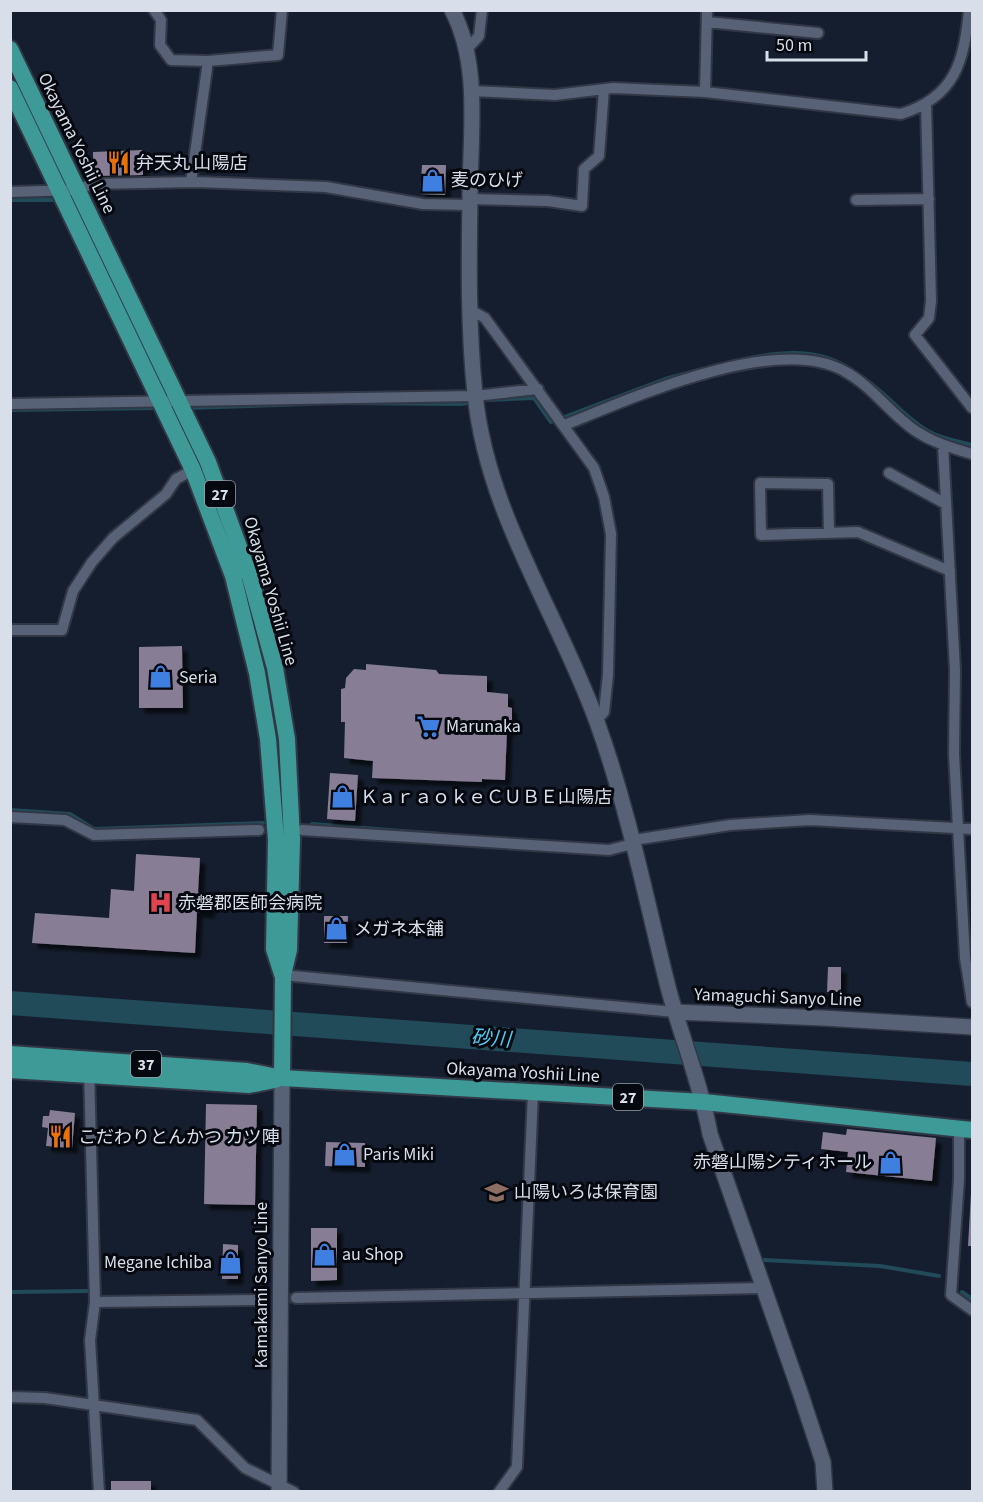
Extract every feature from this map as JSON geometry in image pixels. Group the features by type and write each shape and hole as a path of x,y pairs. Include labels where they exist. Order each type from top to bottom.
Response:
{"main road":[{"name":"Okayama Yoshii Line","path":"10,49 179,402 226,508 250,578 275,668 287,739 292,839 289,950 283,975 282,1078 704,1102 966,1129"},
{"name":"Okayama Yoshii Line","path":"10,88 162,403 192,470 232,576 267,728 276,838 274,949 283,975"},
{"name":"37","path":"10,1054 89,1067"},
{"name":"37","path":"10,1070 89,1067 247,1071 282,1078"}],"street":[{"path":"154,10 161,20 160,45 171,60 208,61 278,55 282,10"},
{"path":"283,975 678,1019 618,786 597,721 500,505 484,446 475,396 469,309 471,91 466,50 452,10"},
{"path":"466,50 479,36 482,10"},
{"path":"705,92 707,10"},
{"path":"471,91 555,95 604,89 705,92 901,114 926,103 942,92 965,51 969,10"},
{"path":"707,22 818,33"},
{"path":"191,182 208,61"},
{"path":"10,192 78,190 91,184 191,182 326,187 423,204 548,201 582,206 584,169 599,156 604,89"},
{"path":"926,103 931,301 930,318 915,334 972,408"},
{"path":"856,201 929,199"},
{"path":"469,309 484,318 565,425 594,468 604,497 611,534 608,675 604,712 597,721"},
{"path":"565,425 639,395 714,372 772,358 809,360 844,370 883,401 904,422 943,445 972,454"},
{"path":"10,404 475,396 538,389"},
{"path":"943,445 955,670 954,754 960,829 965,958 972,1002"},
{"path":"10,630 62,630 73,591 92,562 113,538 166,494 176,479 192,470"},
{"path":"889,473 946,504"},
{"path":"829,533 828,484 760,483 760,535 829,533 858,532 950,571"},
{"path":"10,817 64,820 94,835 259,830"},
{"path":"302,830 609,850 632,844 640,839 730,825 810,820 972,829"},
{"name":"Yamaguchi Sanyo Line","path":"825,1491 819,1451 710,1134 704,1102 678,1019 823,1018 972,1024"},
{"path":"89,1067 95,1302 90,1340 99,1491"},
{"name":"Kamakami Sanyo Line","path":"282,1078 284,1489"},
{"path":"499,1491 517,1467 533,1092"},
{"path":"966,1129 959,1179 951,1295 972,1310"},
{"path":"296,1298 525,1295 762,1288"},
{"path":"95,1302 257,1300"},
{"path":"10,1397 45,1398 94,1404 197,1420 245,1468 284,1489"}],"building":[{"name":"弁天丸 山陽店","path":"142,150 143,175 93,176 93,152"},
{"name":"麦のひげ","path":"422,165 446,165 445,195 420,194"},
{"name":"Seria","path":"182,646 183,708 139,708 139,647"},
{"name":"Marunaka","path":"366,664 436,670 439,674 487,676 487,692 508,694 508,707 512,708 512,730 507,730 505,780 482,779 482,782 372,778 373,761 344,758 345,722 341,722 341,689 345,688 346,678 354,669 366,670"},
{"name":"ＫａｒａｏｋｅＣＵＢＥ山陽店","path":"330,773 358,775 355,821 327,819"},
{"name":"赤磐郡医師会病院","path":"136,854 200,858 198,892 211,893 209,913 197,912 195,953 32,943 35,913 109,918 111,889 134,891"},
{"name":"メガネ本舗","path":"324,916 348,916 347,943 324,943"},
{"path":"828,967 841,967 841,992 827,992"},
{"path":"206,1104 257,1105 255,1205 204,1204"},
{"name":"こだわりとんかつ カツ陣","path":"50,1110 75,1113 72,1148 46,1146 48,1128 42,1127 43,1116 49,1116"},
{"name":"赤磐山陽シティホール","path":"847,1129 936,1138 932,1181 846,1172 848,1152 821,1149 823,1132 846,1135"},
{"name":"Paris Miki","path":"326,1142 365,1143 365,1167 325,1166"},
{"path":"971,1193 972,1246 968,1246"},
{"name":"au Shop","path":"311,1228 337,1228 337,1280 311,1281"},
{"name":"Megane Ichiba","path":"223,1244 238,1245 238,1279 222,1279"},
{"path":"111,1481 151,1481 151,1492 111,1492"}],"waterway":[{"path":"10,200 57,200"},
{"path":"741,360 795,353 822,356 847,367"},
{"path":"487,400 534,398 551,422 665,379 699,370"},
{"path":"863,378 928,431 944,438 972,445"},
{"path":"343,403 461,404 473,402"},
{"path":"187,408 309,404"},
{"path":"10,410 159,408"},
{"path":"10,810 70,814 94,829 263,823"},
{"path":"312,824 441,834"},
{"name":"砂川","path":"10,1003 972,1074"},
{"path":"764,1260 880,1266 939,1276"},
{"path":"10,1292 88,1291"},
{"path":"962,1292 972,1299"}],"tunnel":[{"path":"257,1300 296,1298"}],"place":[{"name":"弁天丸 山陽店","path":"118,163"},
{"name":"麦のひげ","path":"433,180"},
{"name":"Seria","path":"161,677"},
{"name":"Marunaka","path":"428,726"},
{"name":"ＫａｒａｏｋｅＣＵＢＥ山陽店","path":"342,797"},
{"name":"赤磐郡医師会病院","path":"160,903"},
{"name":"メガネ本舗","path":"336,929"},
{"name":"こだわりとんかつ カツ陣","path":"60,1137"},
{"name":"Paris Miki","path":"345,1154"},
{"name":"赤磐山陽シティホール","path":"890,1162"},
{"name":"山陽いろは保育園","path":"496,1192"},
{"name":"au Shop","path":"324,1254"},
{"name":"Megane Ichiba","path":"230,1262"}]}
